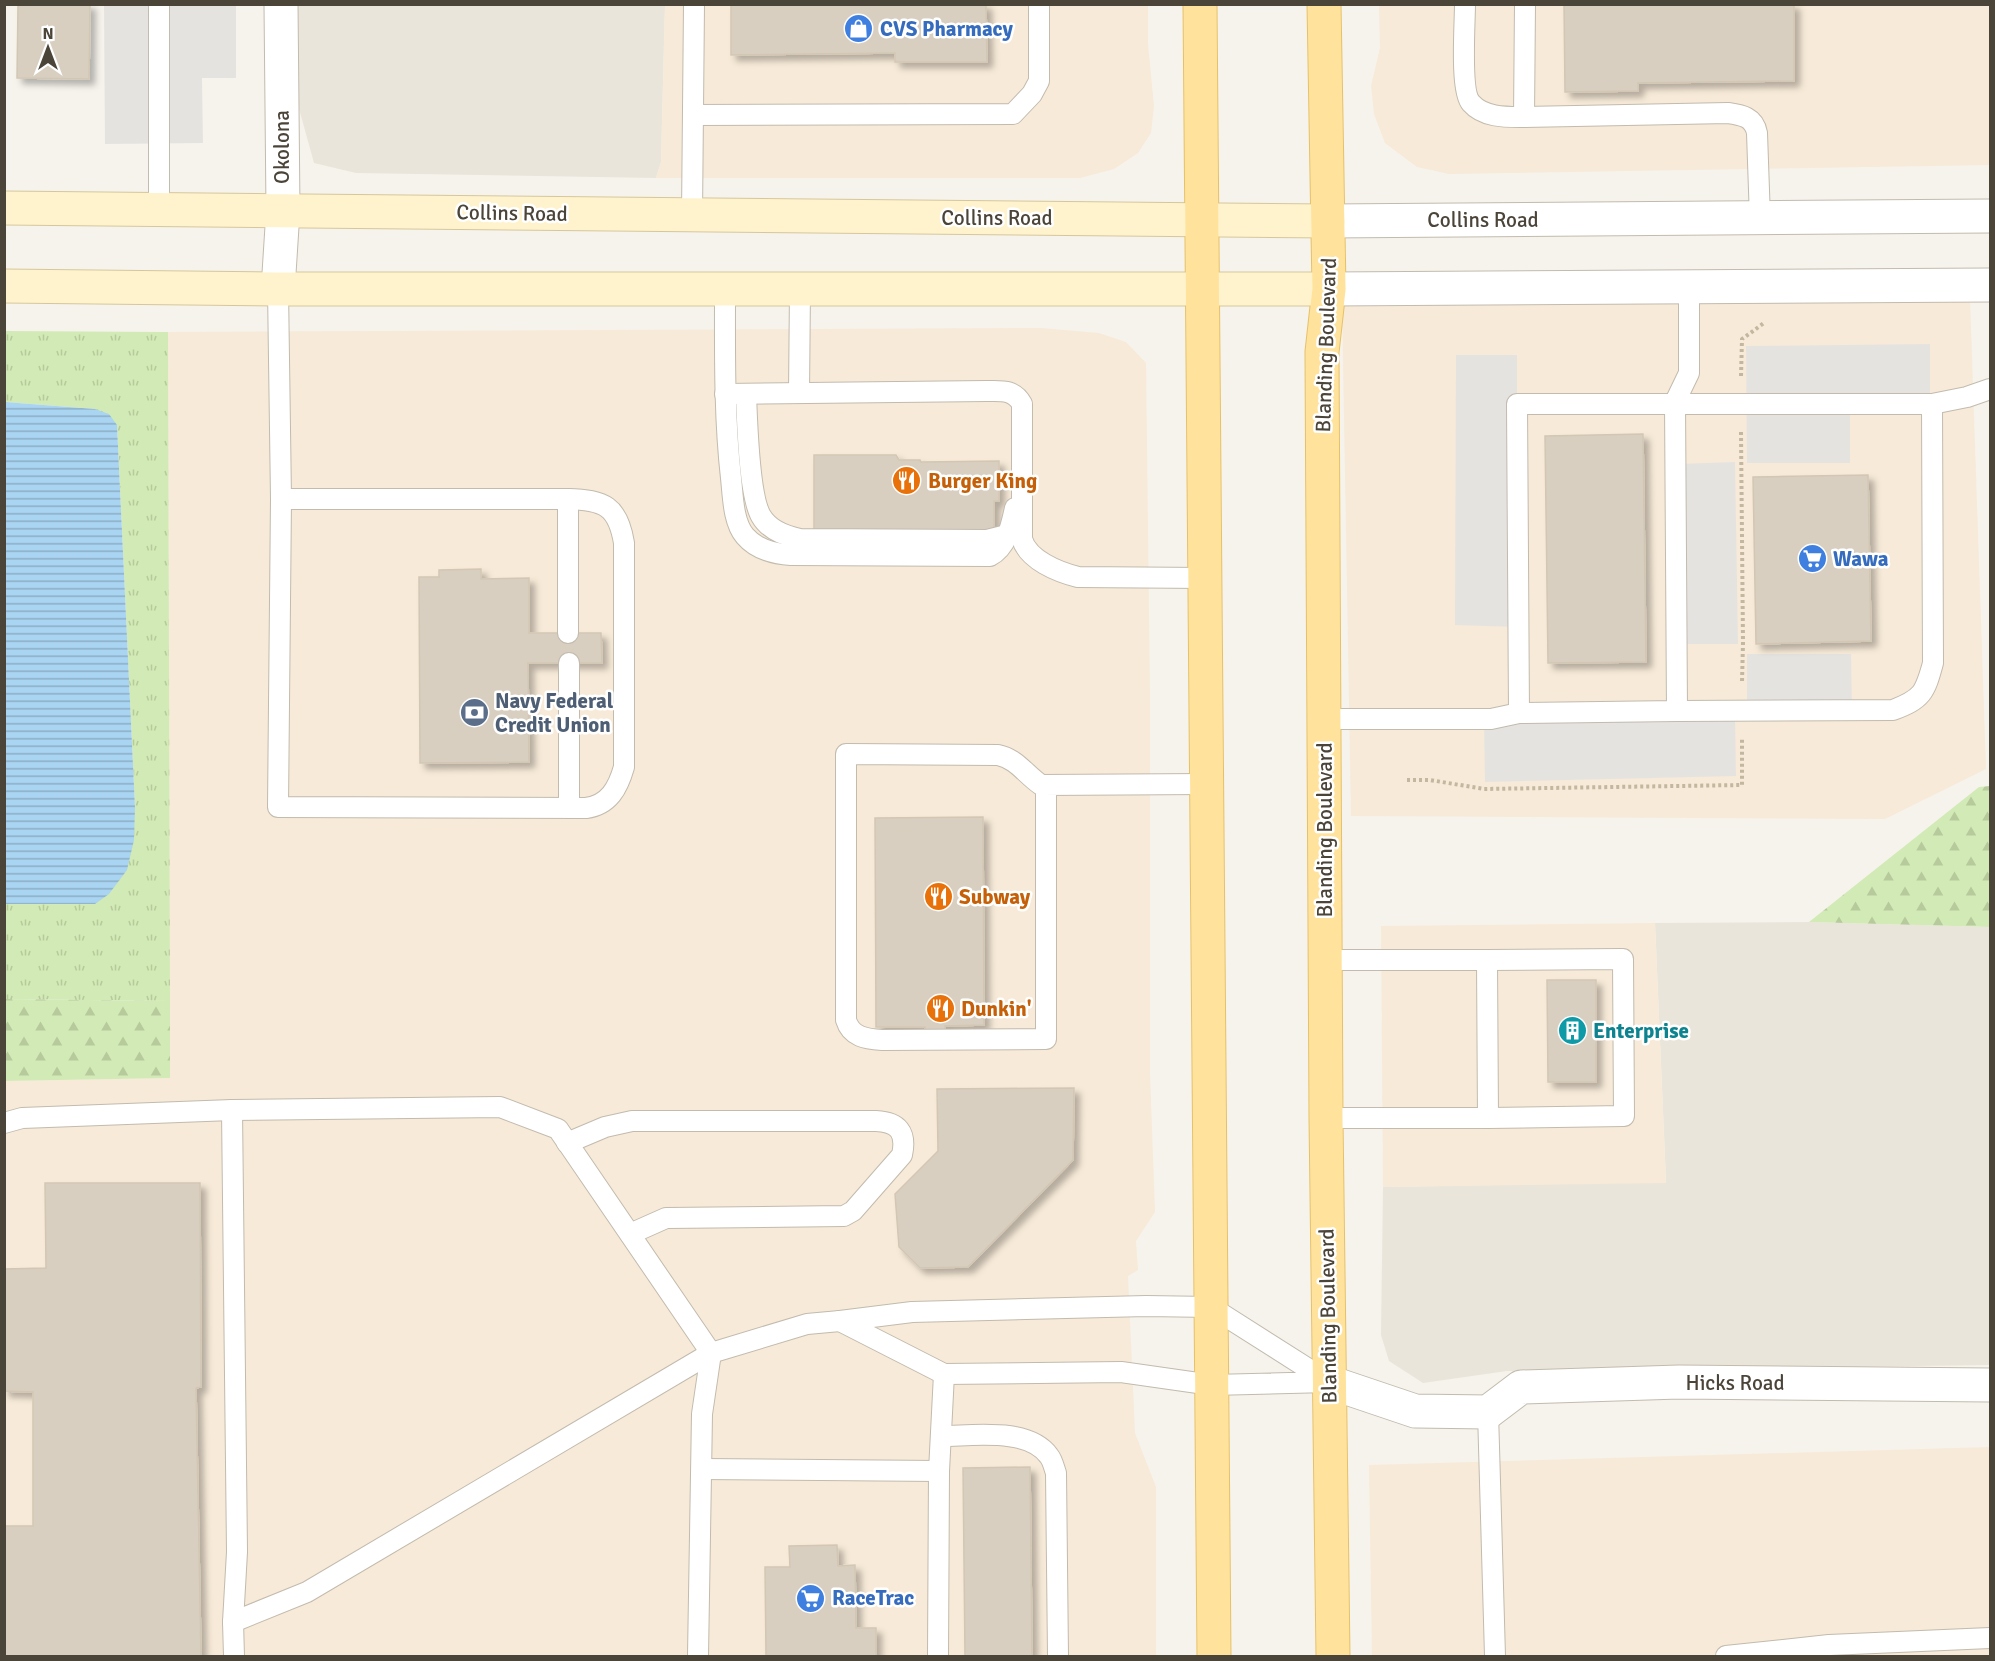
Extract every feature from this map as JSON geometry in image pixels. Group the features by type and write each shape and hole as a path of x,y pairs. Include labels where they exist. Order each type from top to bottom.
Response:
{"main road":[{"path":"1200,4 1200,220 1214,1656"},
{"name":"Blanding Boulevard","path":"1324,4 1329,289 1322,352 1325,960 1333,1656"},
{"name":"Collins Road","path":"4,208 1328,220"},
{"path":"4,286 278,289 1329,289"}],"street":[{"name":"Okolona","path":"278,289 283,211 281,4"},
{"name":"Collins Road","path":"1328,220 1990,216"},
{"path":"1329,289 1990,285"},
{"path":"1329,1382 1415,1411 1488,1412"},
{"name":"Hicks Road","path":"1488,1412 1521,1387 1679,1382 1990,1385"}],"lane":[{"path":"159,4 159,210"},
{"path":"692,215 694,4"},
{"path":"693,115 1013,114 1032,94 1039,81 1039,4"},
{"path":"1465,4 1465,85 1470,102 1484,112 1500,117 1728,113 1749,118 1756,126 1757,133 1760,219"},
{"path":"1524,117 1525,4"},
{"path":"1677,711 1675,402 1689,373 1689,286"},
{"path":"278,289 281,499 278,807 568,808 597,807 606,801 613,792 624,767 624,543 618,521 607,506 590,500 568,499 281,499"},
{"path":"725,289 725,431 738,522 745,536 755,544 766,550 791,555 1016,558 1046,574 1089,578 1204,578"},
{"path":"799,393 800,289"},
{"path":"1519,713 1518,404 1675,402 1932,404 1967,398 1990,389"},
{"path":"725,394 987,391 1013,393 1022,404 1022,539 1025,548 1041,561 1065,574"},
{"path":"746,394 747,435 757,508 766,522 780,533 800,538 987,540 1007,535"},
{"path":"1324,719 1491,719 1519,713 1893,711 1915,702 1928,685 1933,663 1932,404"},
{"path":"990,556 998,552 1007,535 1022,488"},
{"path":"568,499 568,633"},
{"path":"568,663 568,808"},
{"path":"1046,785 1046,1039 882,1040 862,1037 852,1032 846,1020 846,754 998,755 1009,758 1037,782 1046,785 1206,784"},
{"path":"1325,960 1623,958 1624,1105 1624,1116 1326,1118"},
{"path":"1487,960 1488,1118"},
{"path":"4,1123 22,1118 232,1110 496,1106 556,1128 711,1353 702,1414 698,1656"},
{"path":"232,1110 237,1552 233,1622 234,1656"},
{"path":"567,1143 605,1127 633,1121 876,1121 891,1122 900,1130 902,1155 853,1211 844,1216 666,1218 630,1234"},
{"path":"233,1622 307,1592 711,1353 807,1324 912,1312 1146,1306 1211,1307 1329,1382"},
{"path":"840,1321 944,1374 1121,1372 1212,1385 1329,1382"},
{"path":"938,1656 939,1471 944,1374"},
{"path":"1488,1412 1496,1656"},
{"path":"941,1436 1024,1438 1038,1444 1050,1456 1056,1473 1058,1656"},
{"path":"702,1469 939,1471"},
{"path":"1726,1656 1829,1651 1990,1638"}],"shaded area":[{"path":"104,5 236,5 236,78 202,78 203,143 105,144"},
{"path":"296,5 665,5 661,162 656,178 356,173 314,163 298,105"},
{"path":"665,5 1148,5 1148,44 1154,106 1151,133 1138,153 1114,169 1080,178 656,178 661,162"},
{"path":"1379,5 1990,5 1990,165 1449,174 1417,167 1385,143 1374,114 1371,86 1380,48"},
{"path":"1970,298 1986,769 1885,819 1351,816 1342,303"},
{"path":"1041,328 1099,333 1126,342 1146,363 1150,694 1150,1074 1155,1212 1136,1241 1138,1270 1128,1276 1135,1433 1156,1487 1156,1656 5,1656 4,1081 170,1078 168,332"},
{"path":"1930,344 1930,401 1850,402 1850,463 1747,463 1746,346"},
{"path":"1456,355 1517,355 1517,627 1455,625"},
{"path":"1735,462 1738,644 1681,644 1678,464"},
{"path":"1747,654 1851,654 1852,710 1747,711"},
{"path":"1735,715 1736,776 1485,782 1484,721"},
{"path":"1809,922 1990,927 1990,1365 1507,1371 1423,1383 1389,1361 1381,1335 1383,1187 1666,1182 1655,923"},
{"path":"1655,923 1666,1183 1383,1187 1381,926"},
{"path":"1990,1447 1990,1656 1372,1656 1369,1465"}],"green space":[{"path":"5,331 168,332 170,1001 5,999 5,904 95,904 135,807 117,425 95,409 5,402"},
{"path":"1990,786 1990,927 1809,922 1979,787"},
{"path":"4,999 170,1001 170,1078 5,1081"}],"water":[{"path":"5,402 95,409 109,414 117,425 135,807 134,840 127,870 109,894 95,904 5,904"}],"building":[{"path":"18,4 90,4 89,79 17,78"},
{"name":"CVS Pharmacy","path":"731,4 986,4 987,62 895,62 895,53 731,55"},
{"path":"1564,4 1794,4 1794,81 1638,83 1638,91 1565,92"},
{"path":"1643,434 1646,662 1548,663 1545,436"},
{"name":"Burger King","path":"814,455 896,455 899,460 920,460 921,462 999,461 999,501 994,501 994,534 814,535"},
{"name":"Wawa","path":"1868,475 1871,641 1756,644 1753,477"},
{"name":"Navy Federal Credit Union","path":"481,569 481,579 529,578 529,633 601,633 602,663 528,663 529,762 420,763 419,577 439,577 439,570"},
{"path":"983,817 984,1025 945,1026 946,1037 925,1037 925,1027 876,1027 875,818"},
{"name":"Enterprise","path":"1547,980 1596,980 1596,1082 1548,1082"},
{"path":"1074,1088 1073,1160 968,1267 920,1268 899,1247 895,1194 938,1151 937,1089"},
{"path":"45,1183 200,1183 201,1387 196,1388 201,1656 4,1656 4,1526 33,1526 33,1392 4,1391 4,1269 46,1268"},
{"name":"RaceTrac","path":"1030,1467 1032,1656 965,1656 963,1468"},
{"name":"RaceTrac","path":"837,1545 838,1566 855,1565 856,1628 876,1628 876,1656 766,1656 765,1567 790,1567 789,1546"}],"place":[{"name":"CVS Pharmacy","path":"859,29"},
{"name":"Burger King","path":"907,481"},
{"name":"Wawa","path":"1812,559"},
{"name":"Navy Federal Credit Union","path":"474,713"},
{"name":"Subway","path":"938,897"},
{"name":"Dunkin'","path":"940,1009"},
{"name":"Enterprise","path":"1572,1031"},
{"name":"RaceTrac","path":"811,1598"}]}
